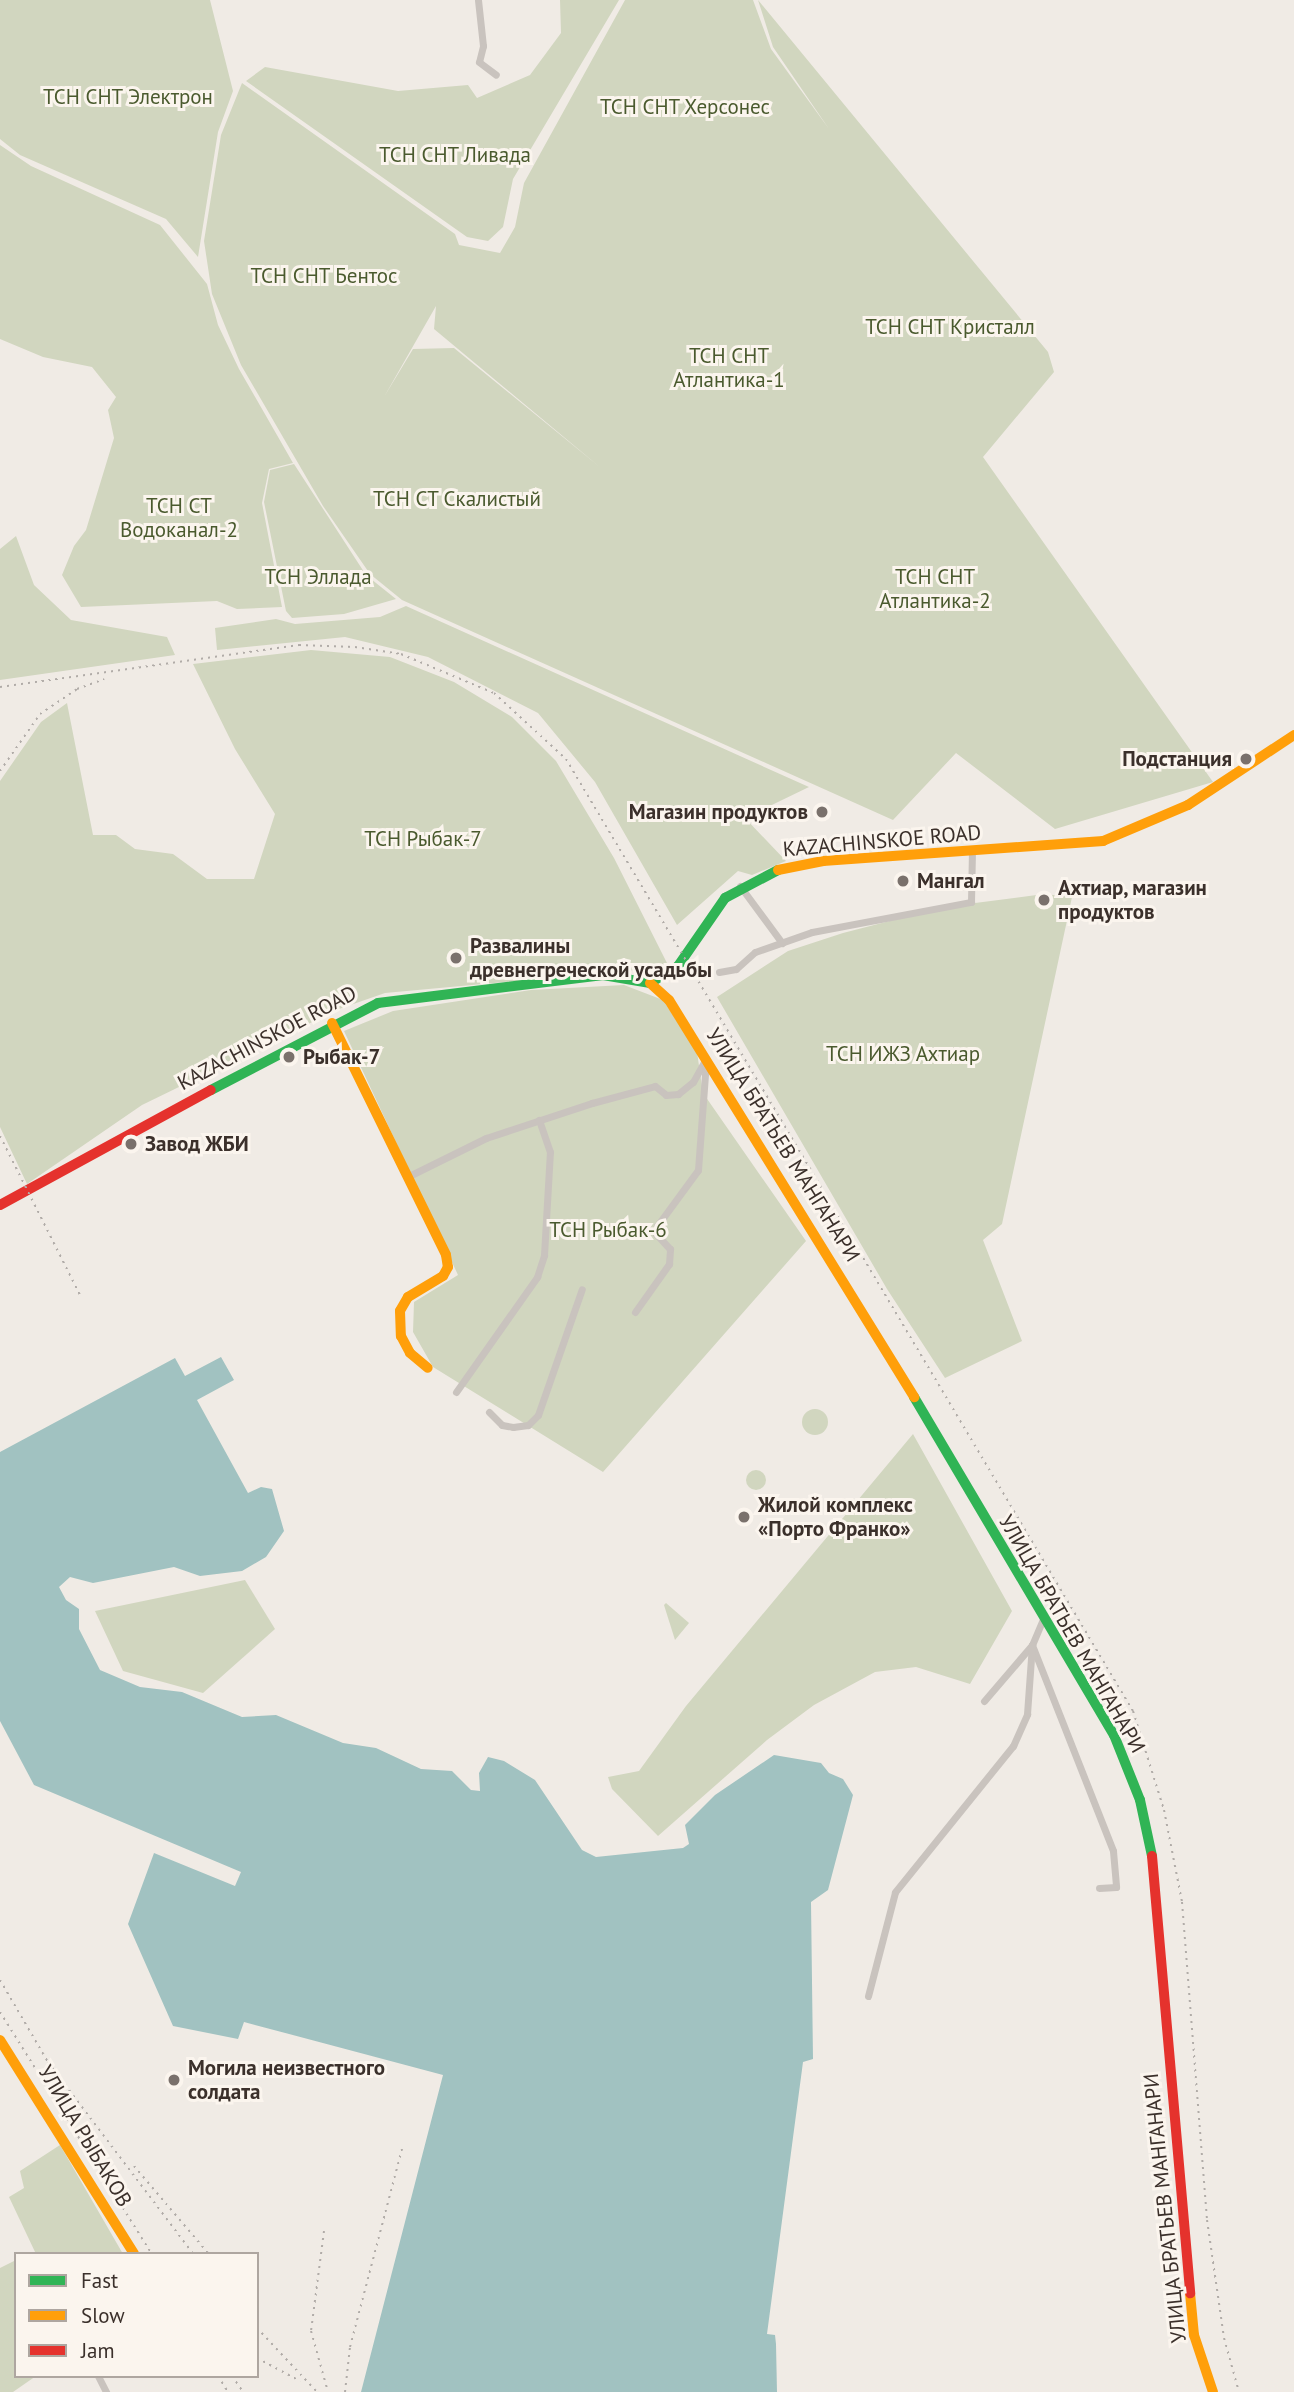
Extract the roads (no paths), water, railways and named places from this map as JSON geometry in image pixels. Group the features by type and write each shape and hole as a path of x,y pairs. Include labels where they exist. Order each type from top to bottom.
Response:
{"street":[{"path":"478,0 483,46 479,62 496,75"},
{"name":"KAZACHINSKOE ROAD","path":"0,1205 332,1023 378,1003 423,993 603,975 650,983 678,966 711,916 740,886 798,864 972,851 1120,836 1188,805 1294,735"},
{"path":"719,972 736,970 755,953 782,943 872,918 971,902 972,851"},
{"path":"740,886 782,943"},
{"name":"УЛИЦА БРАТЬЕВ МАНГАНАРИ","path":"650,983 669,1000 850,1289 1114,1735 1140,1800 1154,1863 1194,2335 1213,2392"},
{"path":"332,1023 449,1267 443,1276 408,1297 400,1311 401,1336 410,1353 428,1368"},
{"path":"407,1177 486,1138 539,1120 655,1086 666,1095 678,1094 693,1082 706,1059"},
{"path":"635,1312 669,1264 670,1249 656,1234 657,1226 698,1170 706,1059"},
{"path":"457,1392 537,1277 544,1255 550,1152 539,1120"},
{"path":"489,1412 502,1425 513,1427 528,1425 538,1415 582,1289"},
{"path":"984,1701 1032,1645 1043,1619"},
{"path":"1032,1645 1113,1851 1116,1887 1099,1888"},
{"path":"868,1996 895,1892 1013,1746 1027,1714 1032,1645"},
{"name":"УЛИЦА РЫБАКОВ","path":"0,2040 133,2252"}],"water":[{"path":"221,1357 234,1380 197,1400 248,1493 261,1487 272,1489 284,1531 266,1557 242,1571 200,1576 174,1567 93,1583 70,1577 59,1587 66,1600 79,1609 79,1629 100,1670 140,1687 182,1692 242,1717 276,1715 343,1743 376,1748 421,1769 452,1771 471,1790 480,1791 479,1773 488,1757 504,1761 535,1780 582,1850 596,1857 683,1848 689,1844 685,1825 715,1795 774,1755 821,1763 829,1773 843,1779 853,1795 828,1890 811,1902 813,2059 803,2062 767,2334 775,2335 777,2392 361,2392 443,2075 244,2022 238,2039 173,2026 128,1924 154,1853 235,1886 241,1872 34,1785 0,1721 0,1452 175,1358 185,1376"}],"railway":[{"path":"0,687 299,645 355,647 401,654 494,693 566,759 1133,1711 1164,1810 1182,1902 1207,2220 1224,2338 1239,2392"},
{"path":"0,771 40,714 77,689 104,679"},
{"path":"0,1136 81,1297"},
{"path":"0,1980 48,2062 191,2252"},
{"path":"0,2012 151,2252"},
{"path":"345,2392 350,2347 402,2149"},
{"path":"134,2166 207,2252"},
{"path":"324,2231 311,2331 328,2392"},
{"path":"259,2330 317,2392"},
{"path":"259,2359 300,2381"},
{"path":"219,2378 228,2392"},
{"path":"233,2378 243,2392"}],"place":[{"name":"Подстанция","path":"1246,759"},
{"name":"Магазин продуктов","path":"822,812"},
{"name":"Мангал","path":"903,881"},
{"name":"Ахтиар, магазин продуктов","path":"1044,900"},
{"name":"Развалины древнегреческой усадьбы","path":"456,958"},
{"name":"Рыбак-7","path":"289,1057"},
{"name":"Завод ЖБИ","path":"131,1144"},
{"name":"Жилой комплекс «Порто Франко»","path":"744,1517"},
{"name":"Могила неизвестного солдата","path":"174,2080"}],"park label":[{"name":"ТСН СНТ Электрон","path":"128,97"},
{"name":"ТСН СНТ Херсонес","path":"685,107"},
{"name":"ТСН СНТ Ливада","path":"455,155"},
{"name":"ТСН СНТ Бентос","path":"324,276"},
{"name":"ТСН СНТ Кристалл","path":"950,327"},
{"name":"ТСН СНТ Атлантика-1","path":"729,368"},
{"name":"ТСН СТ Скалистый","path":"457,499"},
{"name":"ТСН СТ Водоканал-2","path":"179,518"},
{"name":"ТСН Эллада","path":"318,577"},
{"name":"ТСН СНТ Атлантика-2","path":"935,589"},
{"name":"ТСН Рыбак-7","path":"423,839"},
{"name":"ТСН ИЖЗ Ахтиар","path":"903,1054"},
{"name":"ТСН Рыбак-6","path":"608,1230"}]}
